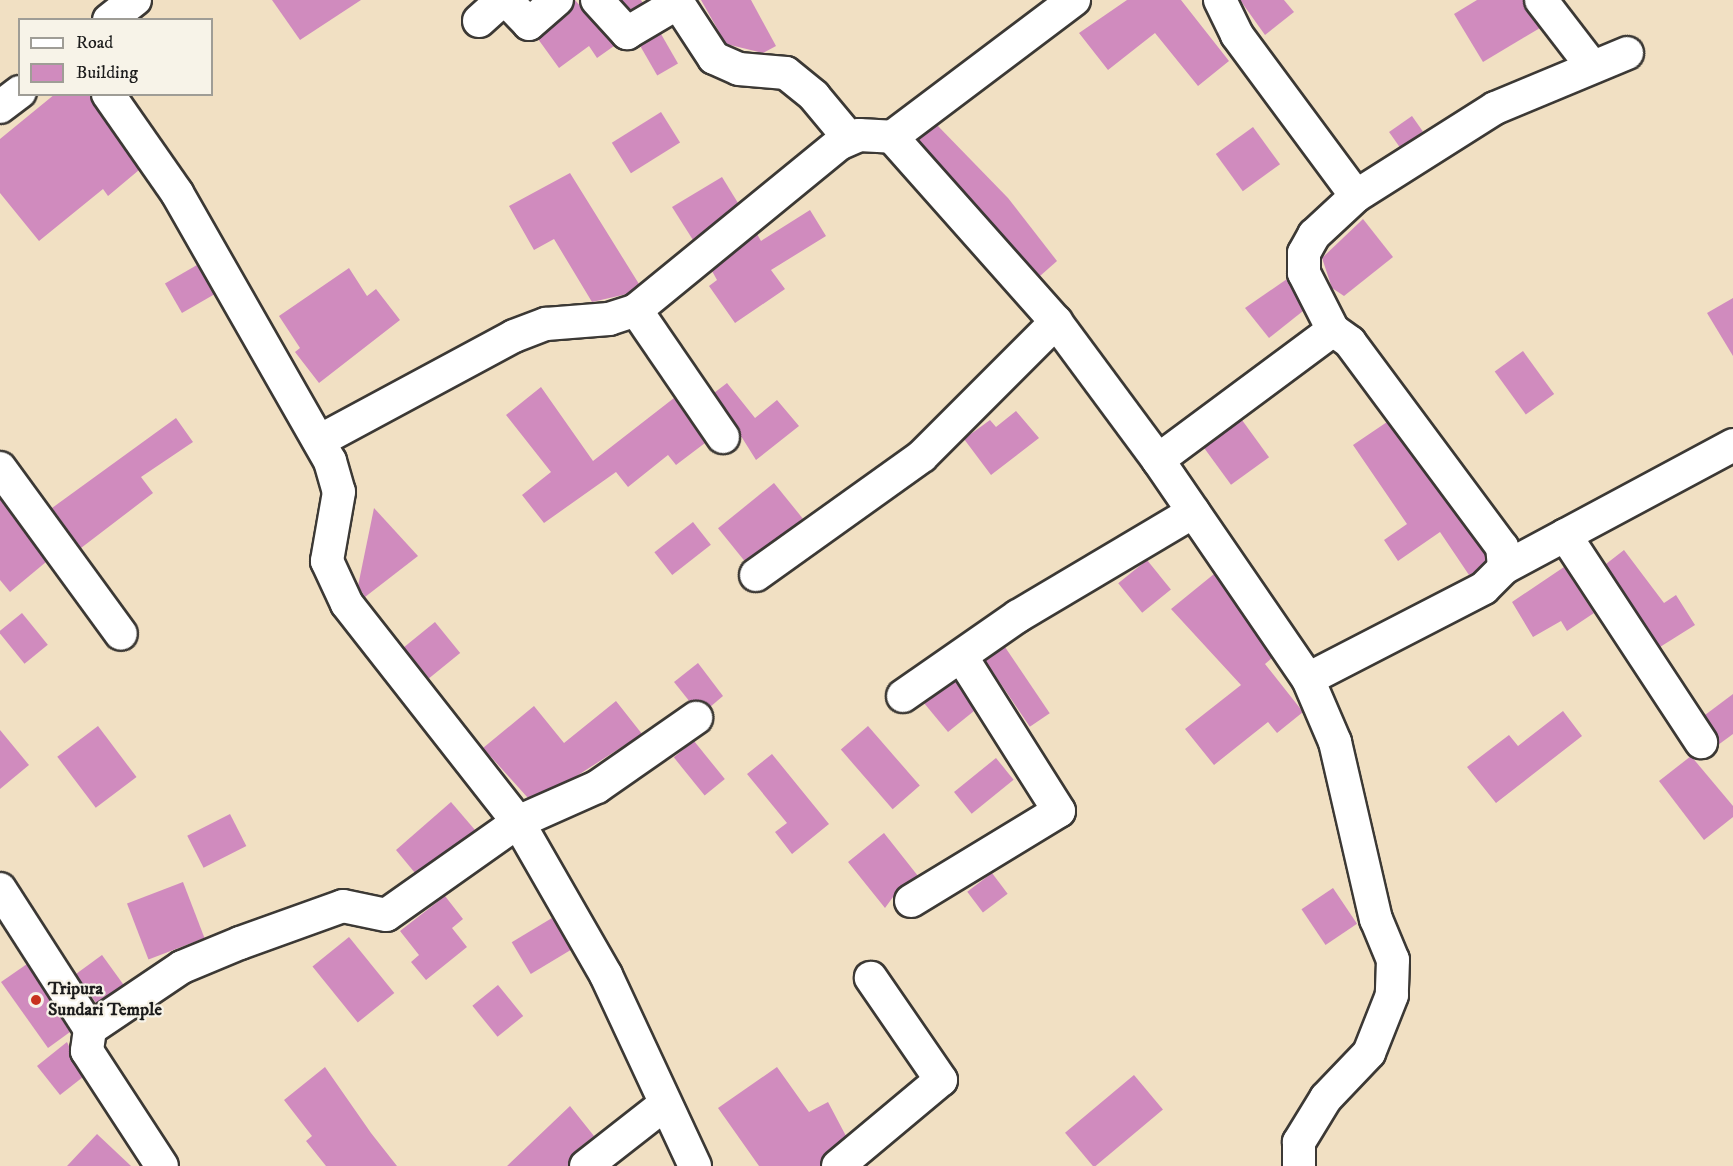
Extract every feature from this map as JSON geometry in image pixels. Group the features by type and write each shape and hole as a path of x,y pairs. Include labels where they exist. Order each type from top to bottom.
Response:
{"street":[{"path":"112,18 135,0"},
{"path":"479,21 504,0 529,24 556,0"},
{"path":"597,0 627,33 677,2 714,58 740,69 786,73 814,96 849,138"},
{"path":"319,441 514,336 546,324 609,319 636,310 849,138 892,137 1074,0"},
{"path":"1220,0 1237,35 1356,196"},
{"path":"1541,0 1591,65"},
{"path":"1504,567 1502,547 1350,342 1333,330 1304,273 1304,253 1314,235 1356,196 1495,108 1591,65 1627,53"},
{"path":"0,106 18,93"},
{"path":"109,96 177,193 319,441 339,483 327,561 341,593 375,646 518,822 606,975 695,1166"},
{"path":"892,137 1056,322 1158,460 1308,679 1335,742 1376,919 1393,960 1392,995 1369,1053 1326,1098 1299,1142 1299,1166"},
{"path":"636,310 723,436"},
{"path":"756,574 922,456 1056,322"},
{"path":"1158,460 1333,330"},
{"path":"1308,679 1484,588 1504,567 1733,445"},
{"path":"0,468 121,634"},
{"path":"903,696 961,656 1193,512"},
{"path":"1565,535 1701,742"},
{"path":"911,901 1059,811 961,656"},
{"path":"90,1029 182,967 240,943 343,906 386,915 518,822 597,788 696,718"},
{"path":"0,889 90,1029 87,1051 162,1166"},
{"path":"838,1166 941,1080 871,978"},
{"path":"585,1166 665,1104"}],"building":[{"path":"272,0 361,0 300,40"},
{"path":"575,0 614,46 597,58 589,46 559,68 538,39 569,14"},
{"path":"621,0 641,0 643,3 630,10"},
{"path":"701,0 751,0 776,46 763,53 726,44"},
{"path":"1127,0 1181,0 1229,61 1198,86 1155,33 1108,70 1079,33"},
{"path":"1240,0 1284,0 1294,12 1265,35"},
{"path":"1477,0 1523,0 1540,28 1483,62 1454,14"},
{"path":"661,34 678,63 657,75 640,46"},
{"path":"53,96 91,96 139,170 108,196 103,189 39,241 0,193 0,139"},
{"path":"661,112 680,143 631,173 612,143"},
{"path":"1412,116 1423,132 1400,148 1389,132"},
{"path":"937,125 1008,198 1057,261 1040,276 918,140"},
{"path":"1253,127 1280,164 1243,191 1216,154"},
{"path":"570,173 639,284 627,294 592,302 554,239 534,250 509,206"},
{"path":"722,177 738,203 693,240 672,207"},
{"path":"810,210 826,236 771,270 785,289 735,323 709,286 717,280 712,271 757,234 761,241"},
{"path":"1363,219 1393,257 1344,296 1332,288 1322,258"},
{"path":"197,265 214,294 182,313 165,284"},
{"path":"349,268 367,296 376,289 400,320 319,383 295,352 300,348 279,316"},
{"path":"1287,279 1303,311 1269,338 1245,308"},
{"path":"1733,298 1733,356 1707,313"},
{"path":"1523,351 1554,394 1526,414 1495,372"},
{"path":"727,383 755,418 777,400 799,426 756,460 714,393"},
{"path":"541,387 593,461 674,398 705,443 676,465 668,455 628,487 616,472 544,523 522,495 551,472 506,415"},
{"path":"1016,411 1039,438 991,475 964,439 990,420 996,427"},
{"path":"176,418 193,442 141,477 153,493 81,548 52,508"},
{"path":"1242,420 1269,457 1231,485 1204,448"},
{"path":"1387,422 1485,554 1485,561 1473,573 1469,575 1440,532 1398,561 1384,540 1407,524 1353,445"},
{"path":"774,483 803,519 747,564 718,528"},
{"path":"0,499 46,562 10,592 0,580"},
{"path":"374,508 418,556 365,597 358,586"},
{"path":"693,522 711,545 672,575 654,552"},
{"path":"1624,550 1664,603 1676,595 1695,625 1660,647 1606,564"},
{"path":"1147,560 1171,590 1142,613 1118,583"},
{"path":"1564,567 1594,613 1567,631 1561,621 1533,637 1512,602"},
{"path":"1214,574 1272,658 1265,664 1303,712 1277,733 1268,722 1214,765 1185,729 1241,685 1171,609"},
{"path":"22,613 48,645 24,664 0,634 0,631"},
{"path":"435,622 460,653 429,678 404,647"},
{"path":"1005,647 1050,713 1030,727 985,660"},
{"path":"698,663 723,696 710,707 690,702 674,682"},
{"path":"956,681 974,711 948,732 924,703"},
{"path":"1733,694 1733,734 1718,745 1705,715"},
{"path":"616,701 642,734 575,777 528,798 483,748 534,706 564,743"},
{"path":"1563,711 1582,736 1496,803 1467,767 1509,735 1518,746"},
{"path":"98,726 137,777 96,808 57,757"},
{"path":"868,726 920,786 893,809 841,750"},
{"path":"0,730 29,765 0,789"},
{"path":"694,741 725,779 705,795 674,757"},
{"path":"772,754 829,824 792,854 775,832 787,823 747,774"},
{"path":"1691,756 1733,806 1733,817 1704,840 1659,781"},
{"path":"996,758 1014,780 972,814 954,792"},
{"path":"451,802 475,830 415,873 396,850"},
{"path":"230,814 246,846 204,868 187,836"},
{"path":"884,833 918,876 901,886 885,908 848,862"},
{"path":"992,873 1008,894 983,912 967,892"},
{"path":"183,882 205,938 148,960 127,904"},
{"path":"1333,888 1357,924 1326,945 1301,909"},
{"path":"445,896 463,919 452,928 467,947 426,980 411,962 419,955 400,931"},
{"path":"552,918 571,950 531,974 512,942"},
{"path":"349,937 394,993 358,1023 312,967"},
{"path":"102,955 124,985 97,1004 75,974"},
{"name":"Tripura Sundari Temple","path":"27,964 70,1032 48,1048 1,982"},
{"path":"498,985 523,1016 498,1037 472,1006"},
{"path":"67,1042 83,1077 60,1095 37,1066"},
{"path":"325,1067 397,1166 326,1166 306,1141 312,1136 284,1100"},
{"path":"777,1067 809,1112 828,1102 846,1136 826,1153 820,1166 759,1166 718,1108"},
{"path":"1134,1075 1163,1109 1096,1166 1093,1166 1065,1133"},
{"path":"570,1106 594,1136 574,1152 568,1166 507,1166"},
{"path":"97,1134 131,1166 67,1166"}],"place":[{"name":"Tripura Sundari Temple","path":"36,1000"}]}
